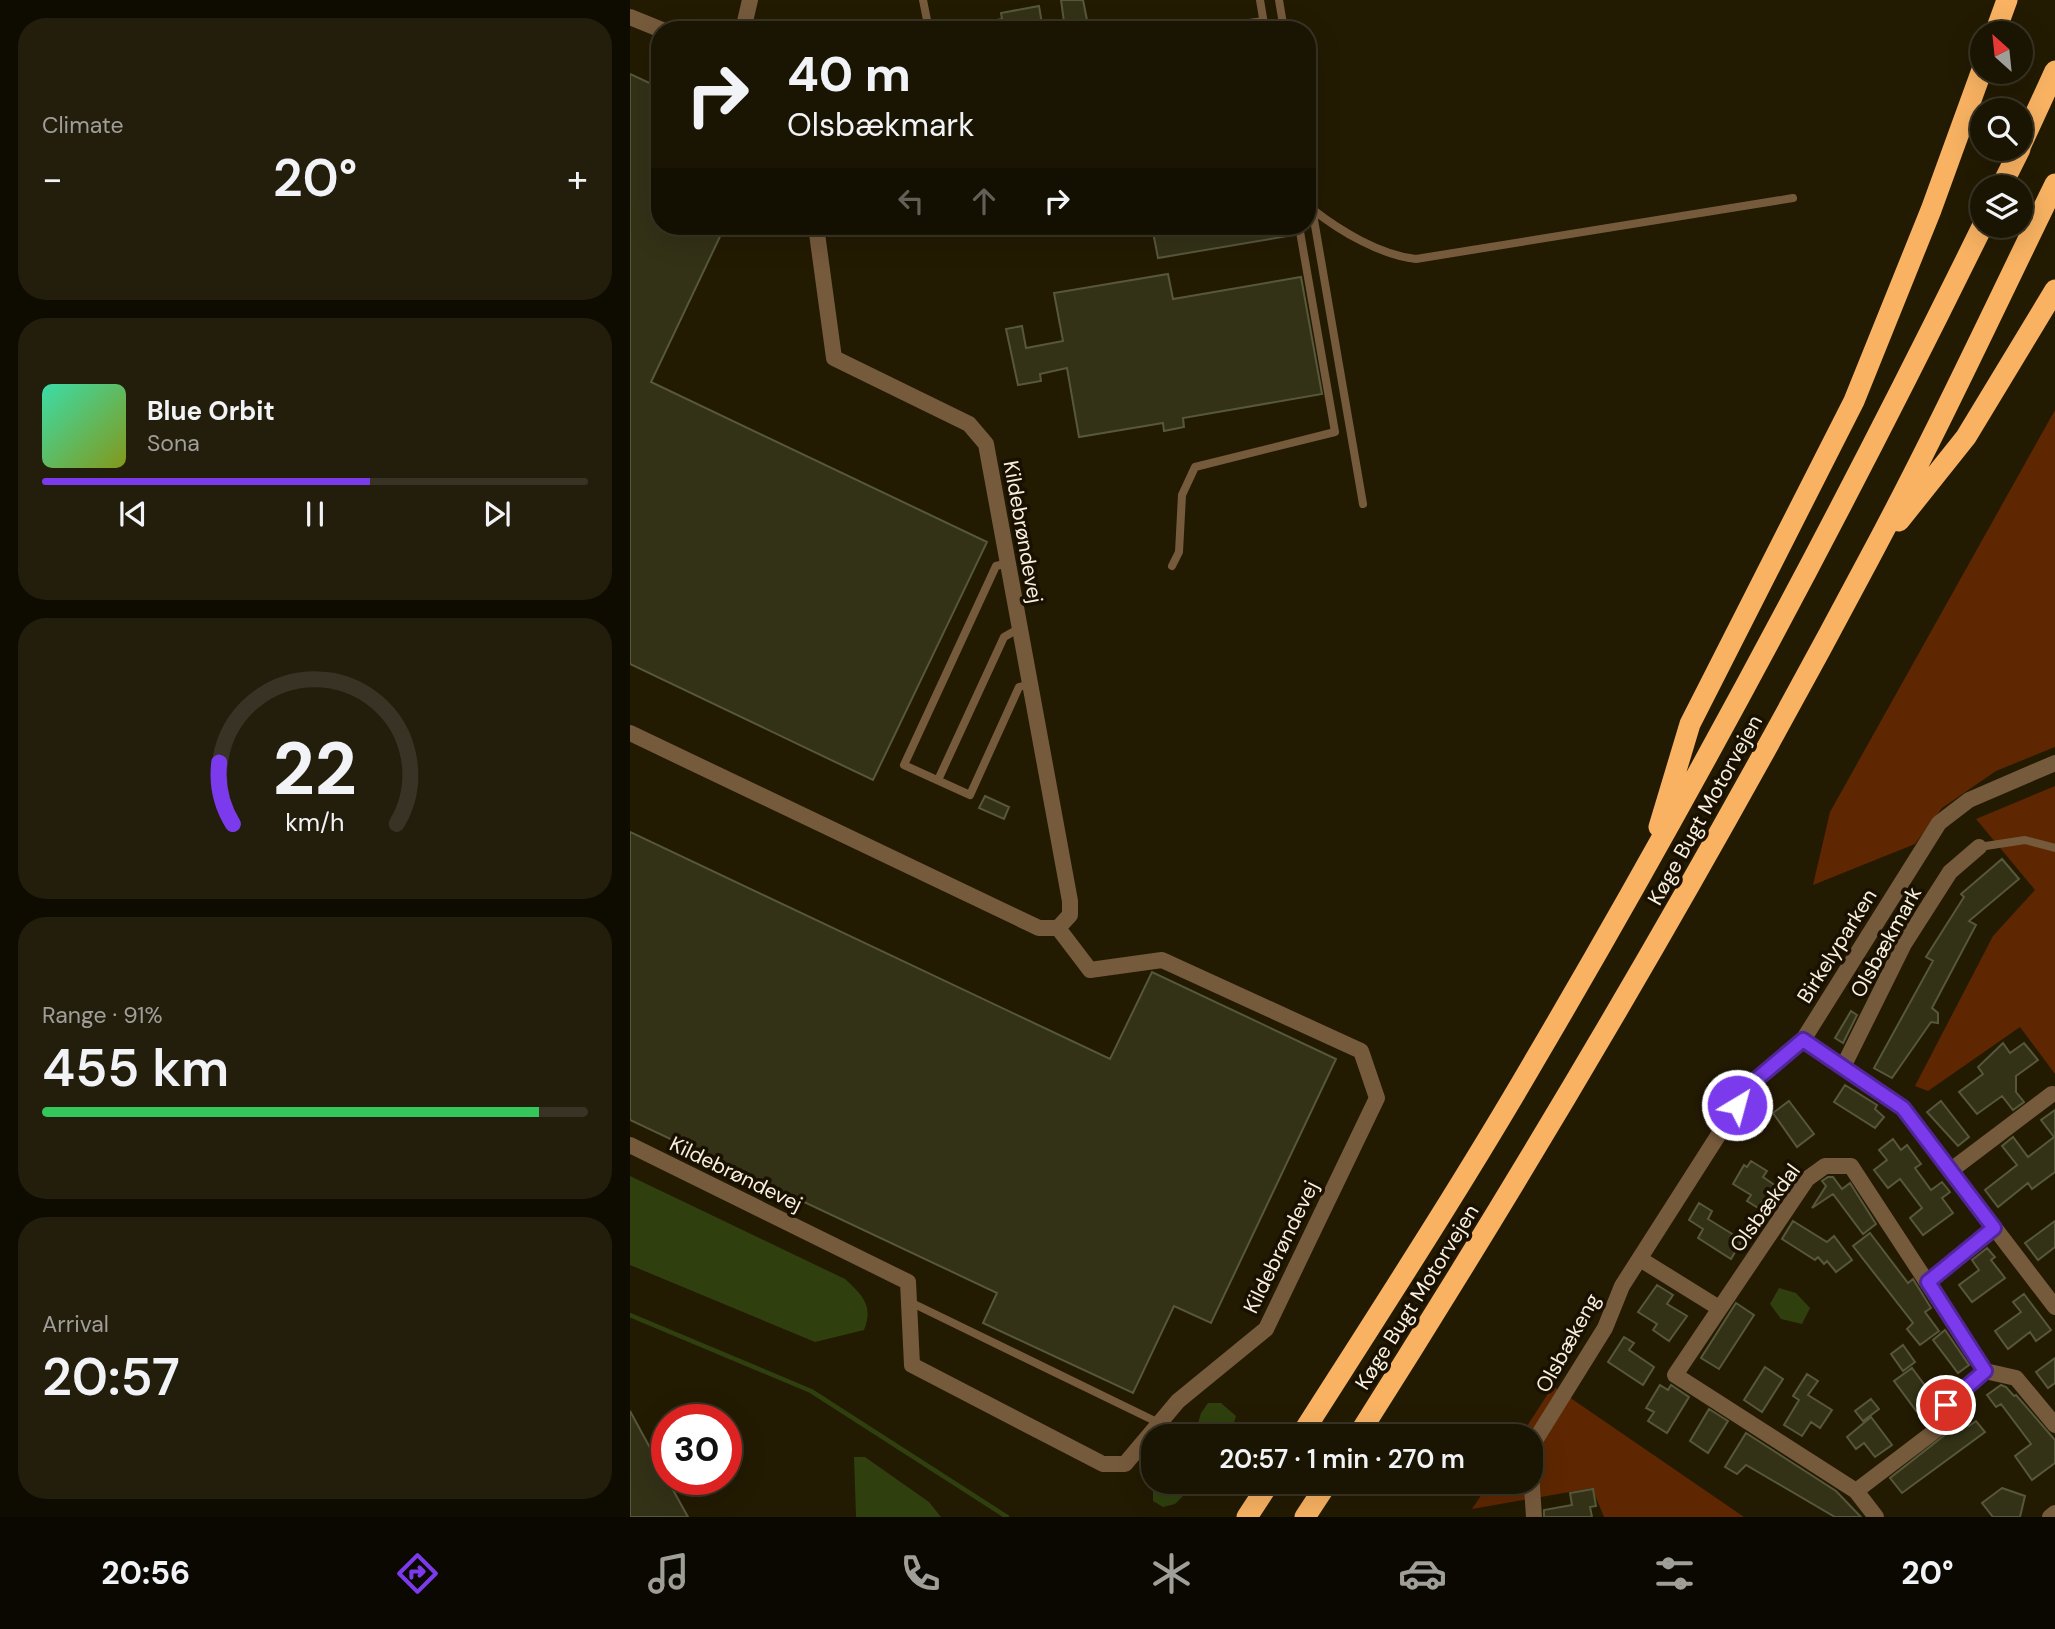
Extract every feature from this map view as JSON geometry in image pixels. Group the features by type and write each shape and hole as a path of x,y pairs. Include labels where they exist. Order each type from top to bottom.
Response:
{"highway":[{"path":"1999,21 2007,0"},
{"path":"2033,119 2055,71"},
{"path":"1647,866 1690,724 1854,401 1931,210 1977,84"},
{"name":"Køge Bugt Motorvejen","path":"1365,1424 1473,1255 1584,1072 1705,860 1871,555 2055,184"},
{"name":"Køge Bugt Motorvejen","path":"1308,1424 1532,1066 1647,866 1829,532 1976,238"},
{"path":"1871,555 1966,437 2055,290"},
{"path":"1247,1517 1262,1494"},
{"path":"1305,1517 1320,1494"}],"street":[{"path":"745,21 750,0"},
{"path":"630,17 651,26"},
{"name":"Kildebrøndevej","path":"630,1145 908,1282 912,1365 1103,1464 1125,1464 1178,1401 1266,1329 1377,1098 1360,1051 1162,960 1090,970 1058,928 1070,915 1070,901 986,444 969,424 834,358 817,235"},
{"path":"630,733 1039,928 1058,928"},
{"name":"Birkelyparken","path":"1640,1259 1751,1084 1803,1040 1939,823 1969,800 2055,763"},
{"name":"Olsbækmark","path":"1843,1067 1905,944 1950,872 1979,847"},
{"path":"1803,1040 1903,1108 2053,1302"},
{"path":"1950,1171 2052,1094"},
{"name":"Olsbækdal","path":"1876,1517 1856,1491 1675,1375 1807,1179 1834,1164 1851,1167 1985,1371"},
{"path":"1928,1282 1994,1228"},
{"path":"1640,1259 1719,1308"},
{"name":"Olsbækeng","path":"1543,1428 1605,1328 1622,1286 1640,1259"},
{"path":"1856,1491 1948,1421 1946,1405 1985,1371 2016,1378 2055,1425"},
{"path":"1532,1494 1534,1517"},
{"path":"2050,1517 2055,1513"}],"lane":[{"path":"923,0 927,21"},
{"path":"1260,0 1263,21"},
{"path":"1279,0 1282,21"},
{"path":"1316,212 1392,254 1416,259 1793,198"},
{"path":"1316,232 1363,504"},
{"path":"1172,566 1179,552 1182,495 1195,467 1335,432 1301,235"},
{"path":"1008,562 996,566 904,765 970,795 1019,687 1030,684"},
{"path":"938,780 1004,637 1020,628"},
{"path":"1979,847 2025,840 2055,848"},
{"path":"909,1302 1159,1423"}],"shaded area":[{"path":"2055,410 2055,747 1996,771 1942,808 1915,844 1813,885 1830,812"},
{"path":"2055,786 2055,1074 2020,1027 1928,1091 1915,1086 1993,936 2035,890 1976,819"},
{"path":"630,1176 845,1279 865,1301 868,1314 864,1330 815,1342 630,1265"},
{"path":"1779,1288 1796,1293 1810,1308 1802,1324 1781,1319 1770,1304"},
{"path":"1553,1386 1744,1517 1604,1517 1592,1488 1472,1509 1482,1494 1543,1494 1543,1424 1528,1424"},
{"path":"1208,1403 1221,1403 1236,1416 1234,1424 1198,1424"},
{"path":"854,1457 865,1457 929,1502 941,1517 856,1517"},
{"path":"1153,1494 1185,1494 1175,1504 1163,1507 1153,1501"}],"building":[{"path":"1061,0 1083,0 1087,21 1064,21"},
{"path":"1039,6 1042,21 991,21 1002,19 1001,13"},
{"path":"630,74 651,84 651,235 721,235 651,382 987,542 873,780 630,664"},
{"path":"1154,235 1294,235 1158,258"},
{"path":"1168,274 1173,299 1301,277 1322,394 1183,418 1184,427 1164,431 1163,423 1079,437 1067,368 1040,374 1041,381 1018,385 1006,329 1022,326 1026,348 1063,341 1054,293"},
{"path":"985,796 1009,807 1004,819 979,808"},
{"path":"630,832 1110,1059 1152,972 1336,1059 1211,1323 1174,1306 1133,1393 983,1323 997,1293 630,1120"},
{"path":"2002,859 2019,879 1969,921 1976,925 1932,1008 1938,1013 1938,1023 1931,1022 1892,1078 1874,1068 1933,961 1926,957 1964,897 1961,894"},
{"path":"1890,934 1896,938 1881,966 1873,960"},
{"path":"1851,1011 1857,1015 1843,1043 1835,1038"},
{"path":"2003,1043 2010,1053 2024,1043 2038,1060 2016,1076 2016,1092 2024,1102 2013,1110 2002,1096 1977,1114 1959,1092 1983,1074 1978,1067"},
{"path":"1845,1085 1877,1105 1875,1109 1884,1117 1875,1128 1834,1102"},
{"path":"1789,1101 1814,1134 1797,1147 1773,1113"},
{"path":"1941,1101 1969,1137 1958,1146 1927,1112"},
{"path":"2055,1110 2055,1172 2032,1189 2028,1183 1998,1207 1985,1190 2017,1165 2002,1146 2013,1137 2028,1157 2054,1137 2041,1120"},
{"path":"1893,1139 1901,1150 1907,1145 1921,1164 1915,1168 1931,1190 1942,1182 1950,1192 1942,1198 1953,1213 1923,1235 1910,1218 1922,1208 1900,1179 1888,1188 1874,1170 1887,1160 1879,1150"},
{"path":"1751,1161 1767,1171 1763,1177 1776,1186 1765,1204 1762,1202 1758,1208 1747,1201 1751,1195 1733,1184 1744,1165 1747,1167"},
{"path":"1833,1177 1842,1189 1850,1183 1876,1224 1863,1234 1833,1194 1812,1208 1826,1186 1822,1181"},
{"path":"1699,1203 1712,1211 1708,1219 1742,1240 1731,1259 1698,1238 1703,1229 1689,1220"},
{"path":"1793,1221 1827,1242 1834,1236 1852,1260 1836,1272 1827,1261 1824,1264 1818,1257 1815,1260 1782,1239"},
{"path":"2055,1221 2055,1247 2038,1260 2025,1243"},
{"path":"1870,1233 1908,1283 1913,1279 1931,1308 1925,1312 1939,1331 1920,1345 1907,1329 1913,1323 1853,1246"},
{"path":"1987,1248 1995,1257 1991,1260 2005,1278 1972,1302 1959,1285 1979,1270 1972,1260"},
{"path":"1657,1285 1673,1295 1667,1304 1687,1316 1669,1341 1653,1330 1657,1324 1638,1312"},
{"path":"2024,1294 2051,1330 2036,1341 2030,1332 2008,1349 1995,1331 2021,1312 2013,1302"},
{"path":"1736,1303 1754,1315 1719,1369 1701,1358"},
{"path":"1945,1330 1969,1365 1958,1373 1933,1340"},
{"path":"1624,1337 1634,1343 1629,1350 1654,1367 1643,1385 1608,1362"},
{"path":"1903,1345 1915,1362 1903,1371 1891,1354"},
{"path":"2055,1358 2055,1383 2048,1388 2036,1372"},
{"path":"1765,1367 1783,1379 1762,1412 1744,1400"},
{"path":"1912,1368 1935,1399 1917,1412 1894,1381"},
{"path":"1807,1374 1818,1381 1808,1395 1832,1410 1820,1428 1811,1422 1802,1436 1784,1425 1799,1400 1793,1396"},
{"path":"1660,1385 1668,1390 1671,1385 1689,1397 1667,1433 1648,1421 1654,1412 1646,1408"},
{"path":"2001,1385 2016,1395 2055,1440 2055,1463 2032,1480 2015,1456 2031,1444 2001,1404 1996,1407 1987,1395"},
{"path":"1871,1399 1879,1409 1863,1421 1855,1411"},
{"path":"1709,1409 1728,1421 1708,1453 1690,1441"},
{"path":"630,1411 651,1450 651,1495 676,1495 688,1517 630,1517"},
{"path":"1871,1417 1892,1445 1875,1457 1864,1443 1856,1449 1847,1437"},
{"path":"1964,1420 1969,1426 1976,1421 1985,1432 1902,1493 1890,1478"},
{"path":"1746,1433 1836,1491 1861,1517 1835,1517 1746,1465 1737,1474 1725,1467"},
{"path":"2002,1488 2025,1496 2020,1517 1993,1517 1982,1503"},
{"path":"1593,1489 1596,1506 1590,1507 1592,1517 1544,1517 1544,1510 1572,1505 1570,1493"}],"waterway":[{"path":"630,1315 811,1391 1007,1517"}],"route":[{"path":"1737,1105 1751,1084 1803,1040 1896,1100 1994,1228 1928,1282 1985,1371 1946,1405"}]}
